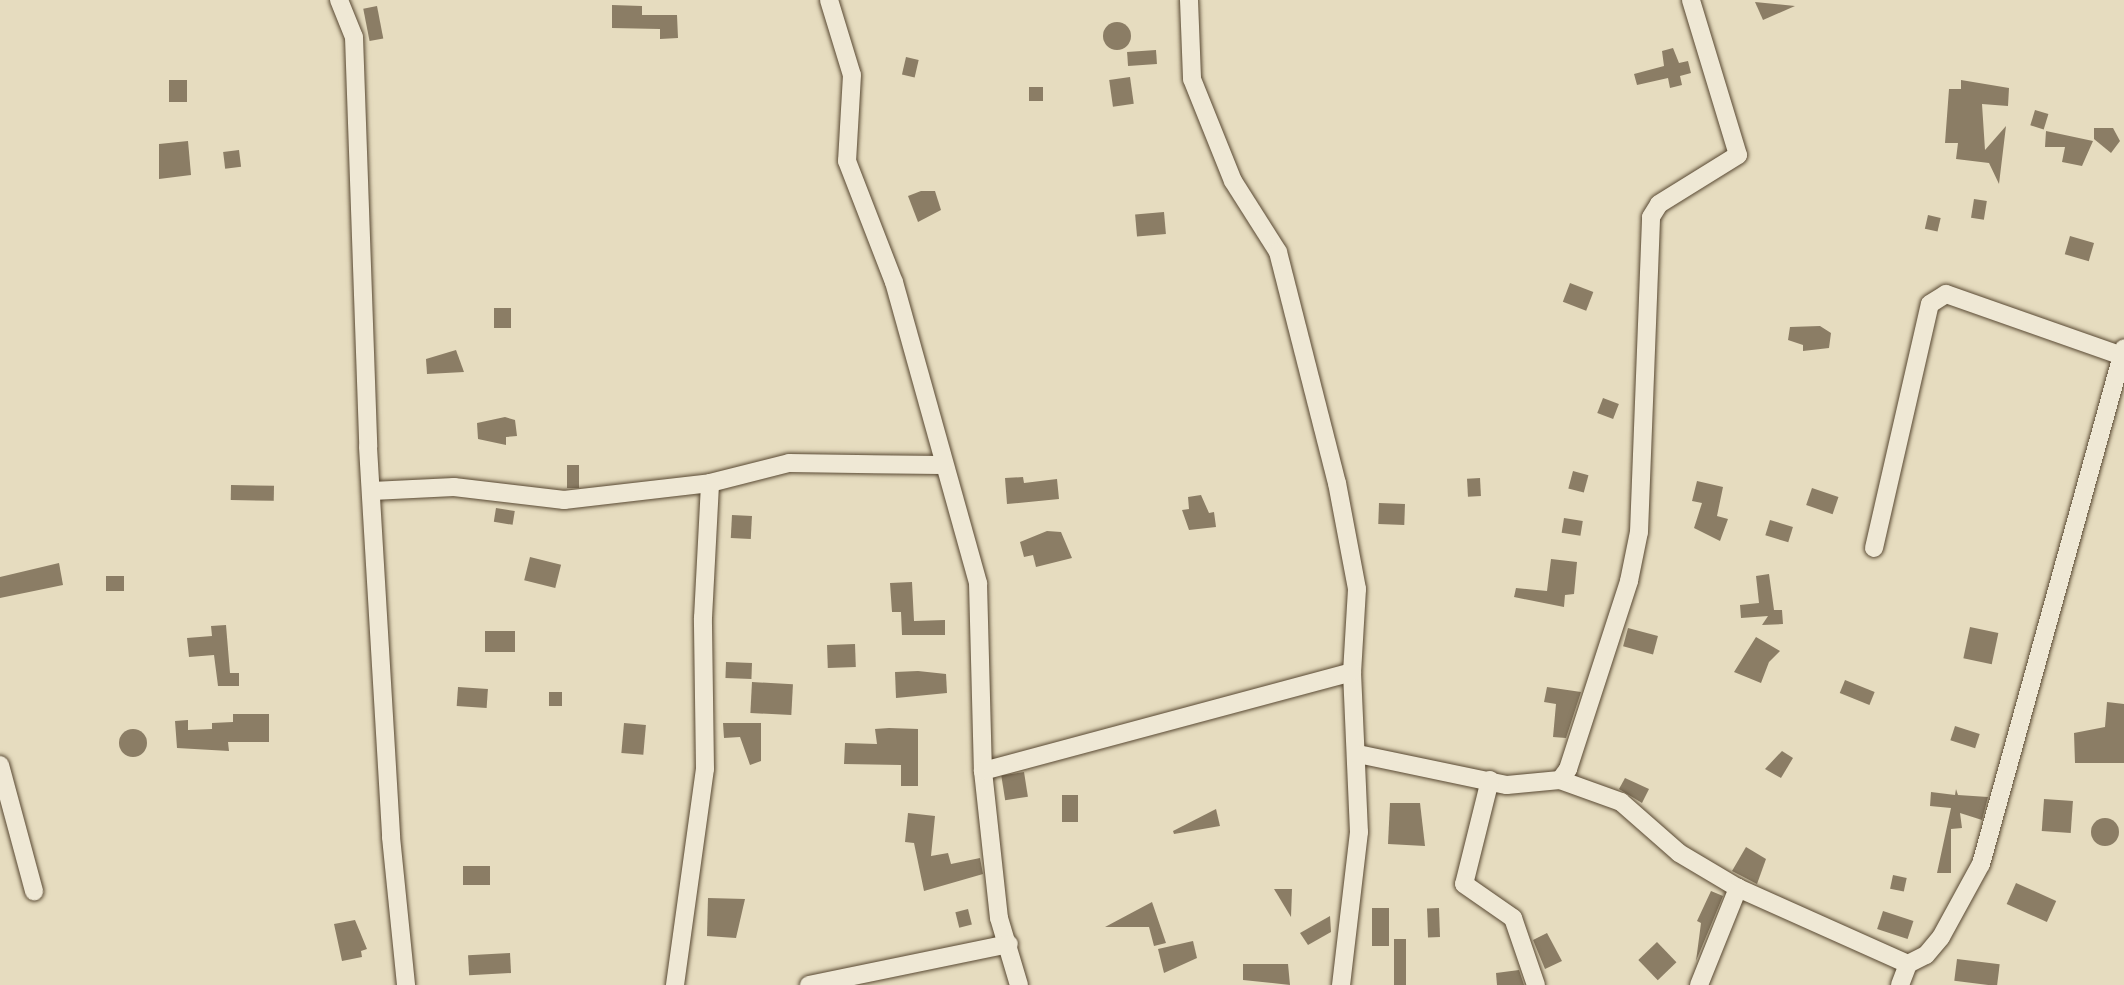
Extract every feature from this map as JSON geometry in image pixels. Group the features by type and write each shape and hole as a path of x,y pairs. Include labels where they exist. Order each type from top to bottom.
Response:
{"street":[{"path":"339,0 354,37 372,491 391,837 406,985"},
{"path":"829,0 852,75 847,161 894,282 941,465 978,583 983,771 999,918 1009,944 1019,985"},
{"path":"1189,0 1192,79 1233,181 1278,252 1337,483 1357,589 1352,672 1358,754 1359,832 1341,985"},
{"path":"1560,780 1629,581 1639,532 1651,217 1659,204 1738,155 1738,138 1691,0"},
{"path":"1874,548 1930,304 1946,294 2123,352 1981,864 1941,937 1926,955 1908,964 1900,985"},
{"path":"372,491 454,487 564,500 710,483 789,463 941,465"},
{"path":"675,985 705,769 703,618 710,483"},
{"path":"983,771 1352,672"},
{"path":"1358,754 1524,785 1560,780 1621,802 1679,853 1738,888 1908,964"},
{"path":"0,765 34,891"},
{"path":"1490,780 1464,884 1513,918 1536,985"},
{"path":"1700,985 1738,888"},
{"path":"809,985 870,979 1009,944"}],"building":[{"path":"1755,2 1795,6 1763,20"},
{"path":"612,5 642,6 642,15 677,15 678,38 660,39 660,29 612,28"},
{"path":"377,6 383,38 370,41 363,9"},
{"path":"1117,22 1127,26 1131,36 1127,46 1117,50 1107,46 1103,36 1107,26"},
{"path":"1673,48 1679,63 1688,61 1691,73 1680,76 1682,85 1670,88 1668,78 1637,85 1634,74 1664,66 1662,51"},
{"path":"1156,50 1157,64 1128,66 1127,52"},
{"path":"906,57 919,60 915,77 902,75"},
{"path":"1130,77 1134,104 1113,107 1109,80"},
{"path":"169,80 187,80 187,102 169,102"},
{"path":"1961,80 2009,88 2008,106 1982,104 1985,150 2006,126 1999,184 1989,163 1956,159 1958,143 1945,143 1949,89 1961,89"},
{"path":"1029,87 1043,87 1043,101 1029,101"},
{"path":"2035,110 2048,114 2044,129 2030,125"},
{"path":"2094,128 2113,128 2120,141 2111,153 2094,139"},
{"path":"2046,131 2093,141 2082,166 2062,162 2065,147 2045,147"},
{"path":"188,141 191,175 159,179 159,144"},
{"path":"239,150 241,167 225,169 223,152"},
{"path":"921,191 935,191 941,210 918,222 908,196"},
{"path":"1974,199 1987,201 1984,220 1971,218"},
{"path":"1164,212 1166,234 1137,236 1135,215"},
{"path":"1928,215 1941,218 1938,232 1925,229"},
{"path":"2070,236 2094,243 2089,261 2065,254"},
{"path":"1570,283 1593,292 1586,311 1563,302"},
{"path":"494,308 511,308 511,328 494,328"},
{"path":"1820,326 1831,333 1829,348 1803,351 1803,345 1788,340 1790,327"},
{"path":"456,350 464,372 427,374 426,359"},
{"path":"1603,398 1619,404 1613,419 1597,413"},
{"path":"505,417 515,420 517,436 506,437 506,445 478,439 477,423"},
{"path":"567,465 579,465 579,488 567,488"},
{"path":"1573,471 1588,475 1584,493 1568,488"},
{"path":"1023,477 1024,483 1057,479 1059,499 1007,504 1005,478"},
{"path":"1480,478 1481,496 1468,497 1467,479"},
{"path":"1697,481 1723,487 1717,516 1728,519 1720,541 1694,528 1702,503 1692,501"},
{"path":"231,485 274,486 274,501 231,500"},
{"path":"1812,488 1838,497 1833,514 1806,505"},
{"path":"1201,495 1209,513 1214,512 1216,527 1189,530 1182,510 1189,509 1188,497"},
{"path":"1379,503 1405,504 1404,525 1378,524"},
{"path":"496,508 515,511 513,525 494,522"},
{"path":"732,515 752,516 751,539 731,538"},
{"path":"1564,518 1583,521 1580,536 1562,533"},
{"path":"1770,520 1793,527 1788,542 1765,535"},
{"path":"1047,531 1061,532 1072,558 1036,567 1033,555 1024,557 1020,542"},
{"path":"530,557 561,565 555,588 524,580"},
{"path":"1551,559 1577,562 1574,594 1565,595 1564,607 1514,597 1516,588 1547,591"},
{"path":"59,563 63,585 0,598 0,577"},
{"path":"1769,574 1774,610 1782,610 1783,624 1762,625 1768,616 1741,618 1740,605 1759,603 1756,576"},
{"path":"106,576 124,576 124,591 106,591"},
{"path":"912,582 914,621 945,620 945,635 902,635 901,612 892,612 890,583"},
{"path":"226,625 230,673 239,673 239,686 218,686 214,655 189,657 187,638 212,636 211,626"},
{"path":"1970,627 1998,633 1992,664 1963,658"},
{"path":"1628,628 1658,636 1653,654 1623,646"},
{"path":"485,631 515,631 515,652 485,652"},
{"path":"1756,637 1780,651 1769,662 1761,683 1734,672"},
{"path":"855,644 856,667 828,668 827,645"},
{"path":"726,662 752,663 751,679 725,678"},
{"path":"918,671 946,674 947,693 896,698 895,672"},
{"path":"1845,680 1875,692 1869,705 1840,693"},
{"path":"752,682 793,684 791,715 750,713"},
{"path":"458,687 488,689 487,708 457,706"},
{"path":"1547,687 1581,692 1566,738 1553,737 1556,704 1544,702"},
{"path":"549,692 562,692 562,706 549,706"},
{"path":"2107,702 2124,704 2124,763 2075,763 2074,733 2105,727"},
{"path":"233,714 269,714 269,742 228,742 229,751 177,748 175,721 188,720 188,730 212,729 212,723 233,722"},
{"path":"624,723 646,725 643,755 621,753"},
{"path":"723,723 761,723 761,761 750,765 740,737 724,738"},
{"path":"1955,726 1980,734 1975,748 1950,740"},
{"path":"133,729 143,733 147,743 143,753 133,757 123,753 119,743 123,733"},
{"path":"875,729 918,729 918,786 901,786 901,765 844,764 845,743 877,744"},
{"path":"1782,751 1793,758 1781,778 1765,769"},
{"path":"1024,772 1028,797 1005,800 1001,776"},
{"path":"1625,778 1649,789 1642,803 1619,789"},
{"path":"1956,789 1958,795 1988,797 1982,820 1960,813 1962,828 1951,829 1951,873 1937,873 1951,808 1930,806 1931,792 1955,795"},
{"path":"1062,795 1078,795 1078,822 1062,822"},
{"path":"2044,799 2073,801 2071,833 2042,831"},
{"path":"1390,803 1420,803 1425,846 1388,844"},
{"path":"1216,809 1220,826 1174,834 1173,831"},
{"path":"908,813 935,816 931,856 948,853 951,864 980,858 983,874 924,891 914,843 905,842"},
{"path":"2105,818 2115,822 2119,832 2115,842 2105,846 2095,842 2091,832 2095,822"},
{"path":"1746,847 1766,859 1757,884 1732,871"},
{"path":"463,866 490,866 490,885 463,885"},
{"path":"1893,875 1907,878 1904,892 1890,889"},
{"path":"2016,883 2056,901 2047,922 2007,904"},
{"path":"1274,889 1292,889 1291,917"},
{"path":"1711,891 1723,896 1696,961 1701,923 1697,921"},
{"path":"708,898 745,899 736,938 707,936"},
{"path":"1152,902 1166,943 1154,946 1149,927 1105,927"},
{"path":"1372,908 1389,908 1389,946 1372,946"},
{"path":"1427,908 1439,908 1440,937 1428,937"},
{"path":"968,909 972,925 959,928 955,912"},
{"path":"1883,911 1913,921 1908,939 1877,929"},
{"path":"1330,916 1331,932 1308,945 1300,933"},
{"path":"355,920 367,949 361,951 362,957 342,961 334,924"},
{"path":"1547,933 1562,961 1545,969 1533,940"},
{"path":"1394,939 1406,939 1406,985 1394,985"},
{"path":"1193,941 1197,958 1164,973 1158,949"},
{"path":"1657,942 1676,962 1658,980 1638,960"},
{"path":"510,953 511,973 469,975 468,955"},
{"path":"1957,959 2000,964 1997,985 1954,981"},
{"path":"1243,964 1288,964 1290,985 1243,980"},
{"path":"1519,970 1524,985 1497,985 1496,973"}]}
